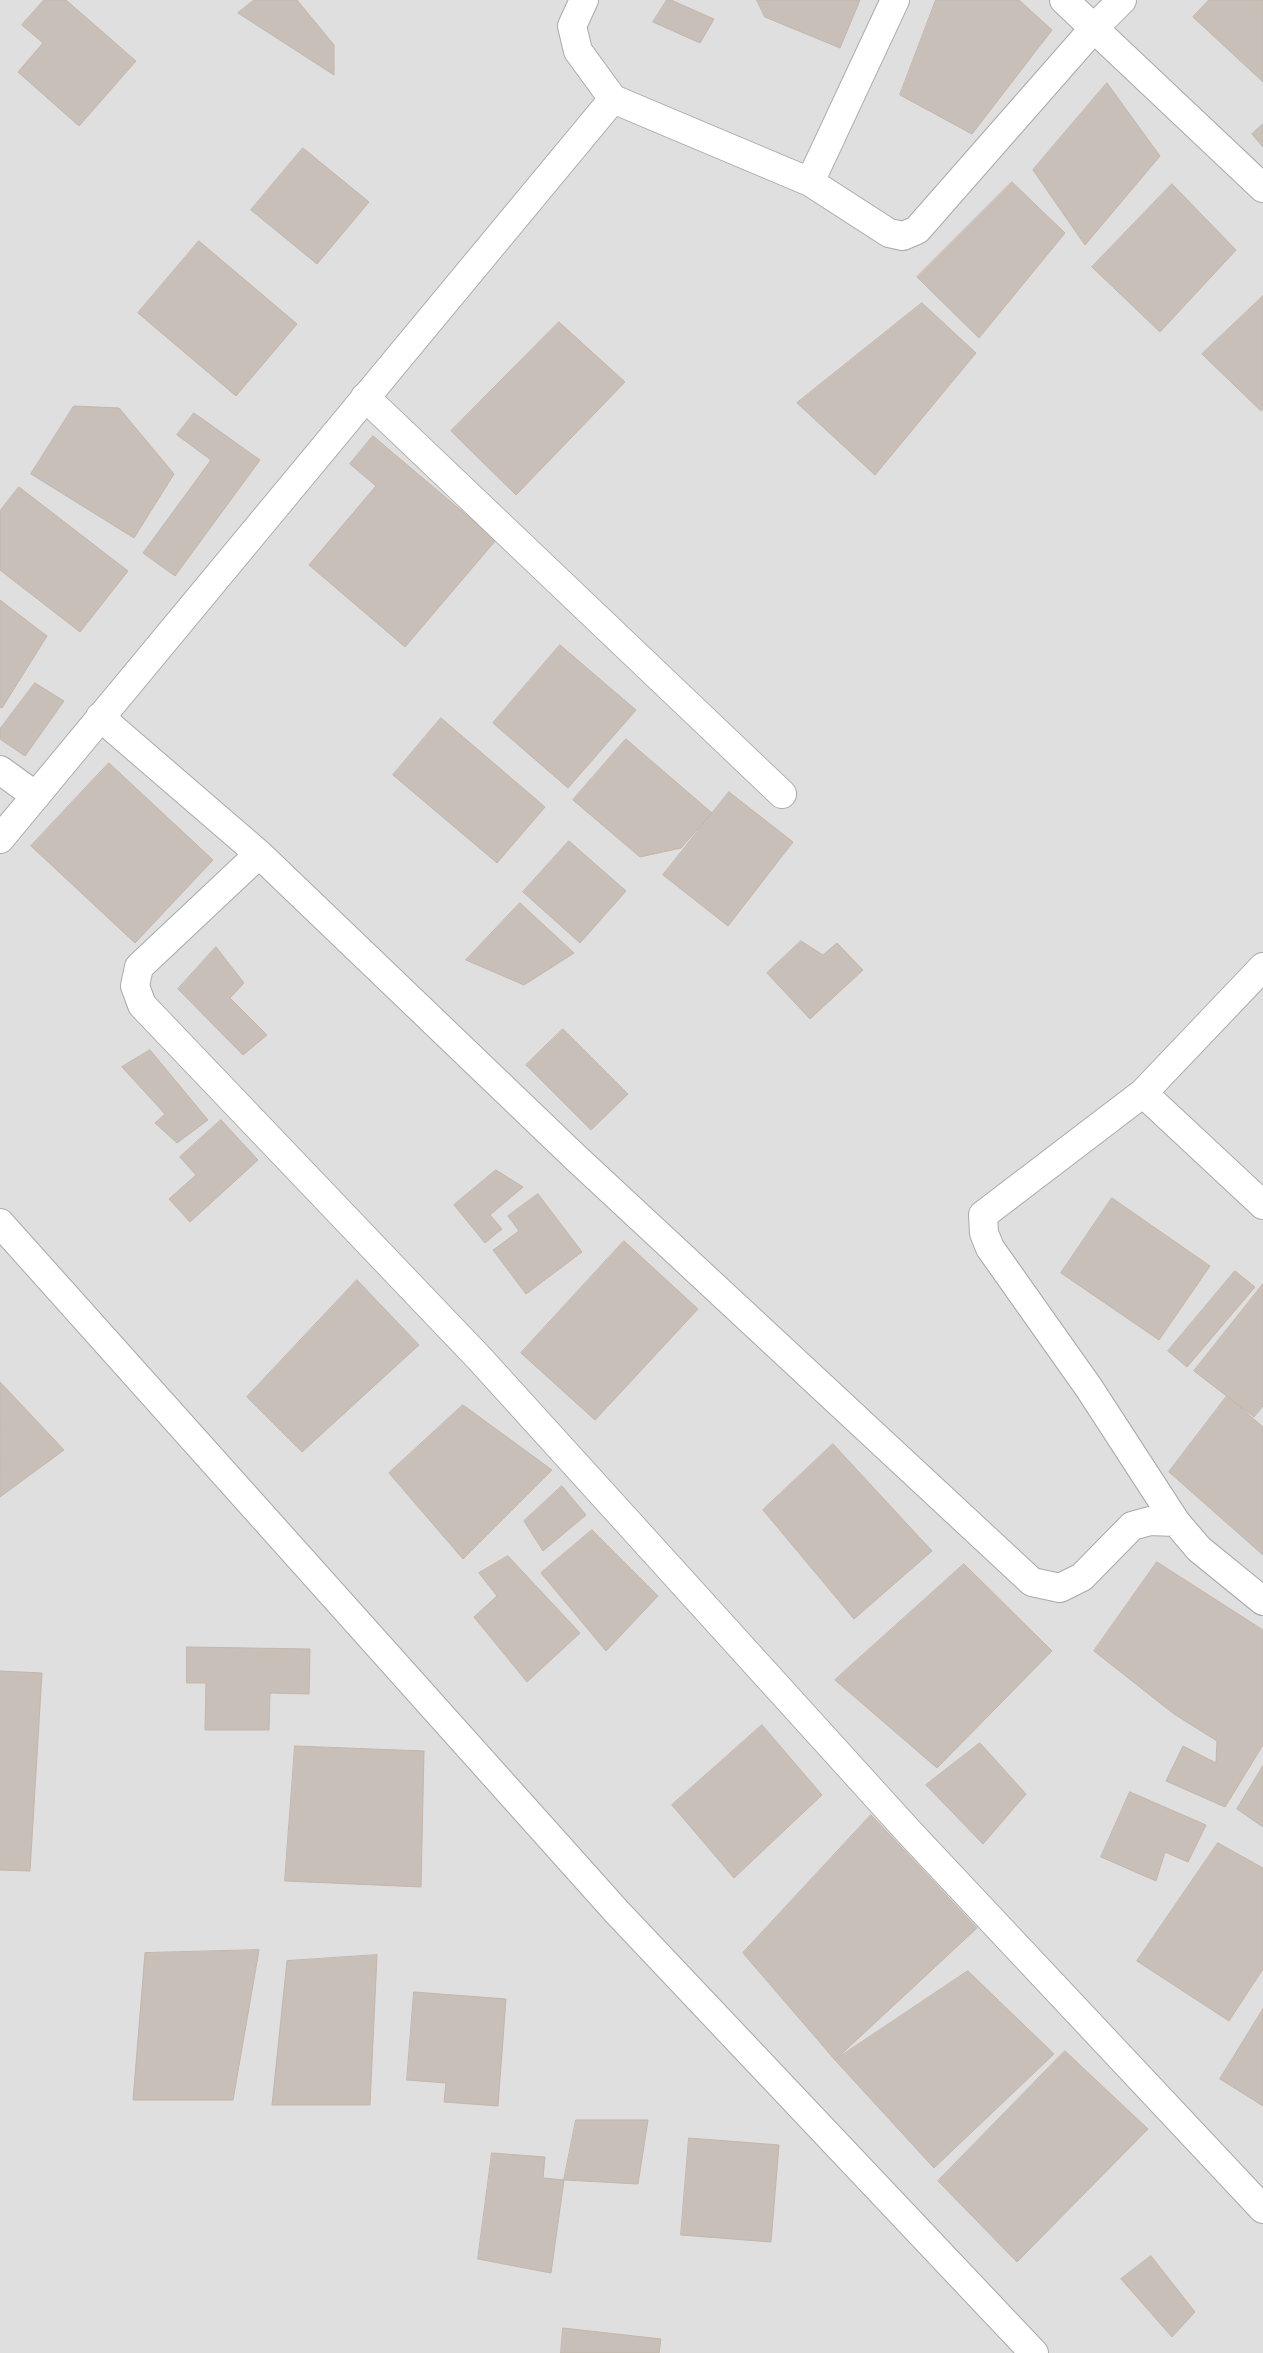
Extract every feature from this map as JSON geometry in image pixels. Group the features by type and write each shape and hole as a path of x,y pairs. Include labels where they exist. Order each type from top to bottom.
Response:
{"street":[{"path":"584,0 572,26 578,51 613,99 810,182 888,233 904,236 917,230 1094,27 1122,0"},
{"path":"810,182 895,0"},
{"path":"1064,0 1263,188"},
{"path":"0,839 613,99"},
{"path":"365,397 782,794"},
{"path":"100,717 259,854 575,1157 1032,1582 1060,1588 1082,1577 1132,1526 1150,1521 1176,1522"},
{"path":"0,770 36,796"},
{"path":"259,854 139,967 135,986 142,1005 480,1359 909,1832 1263,2209"},
{"path":"1263,967 1143,1093 983,1215 984,1233 990,1248 1089,1388 1176,1522 1199,1549 1263,1601"},
{"path":"1143,1093 1263,1205"},
{"path":"0,1223 617,1912 1034,2353"}],"shaded area":[{"path":"0,0 1263,0 1263,2353 0,2353"}],"building":[{"path":"44,0 66,0 136,61 79,126 18,72 43,43 22,25"},
{"path":"254,0 297,0 334,45 334,75 238,13"},
{"path":"667,0 714,19 700,43 653,22"},
{"path":"757,0 860,0 840,48 765,17"},
{"path":"936,0 1019,0 1052,30 972,134 900,95"},
{"path":"1209,0 1263,0 1263,82 1193,17"},
{"path":"1107,83 1160,156 1085,245 1033,170"},
{"path":"1263,124 1263,147 1252,134"},
{"path":"303,148 369,202 317,264 251,210"},
{"path":"1012,182 1065,233 979,338 917,277"},
{"path":"1172,184 1236,250 1160,332 1092,267"},
{"path":"199,241 297,324 236,396 138,313"},
{"path":"1263,296 1263,408 1261,411 1202,354"},
{"path":"922,303 976,353 875,475 797,403"},
{"path":"559,322 625,382 516,495 451,431"},
{"path":"74,406 119,408 174,474 134,538 31,474"},
{"path":"194,413 260,460 175,576 143,553 211,460 177,435"},
{"path":"373,436 496,540 405,647 309,565 376,486 350,464"},
{"path":"19,487 128,571 80,632 0,570 0,511"},
{"path":"0,600 47,636 2,708 0,707"},
{"path":"560,645 636,710 568,788 493,723"},
{"path":"35,683 64,701 25,756 0,739 0,729"},
{"path":"441,718 545,807 497,863 393,775"},
{"path":"626,739 712,813 681,848 640,857 573,800"},
{"path":"109,763 213,860 135,943 31,846"},
{"path":"729,792 793,842 728,926 663,875"},
{"path":"569,841 626,891 580,943 523,892"},
{"path":"520,903 574,953 524,985 466,960"},
{"path":"801,941 823,955 837,943 863,970 810,1019 767,973"},
{"path":"216,947 244,983 230,998 267,1035 243,1055 178,989"},
{"path":"563,1029 628,1094 591,1130 526,1065"},
{"path":"150,1050 208,1120 177,1143 155,1123 165,1114 122,1067"},
{"path":"221,1120 258,1160 190,1222 169,1199 196,1175 180,1157"},
{"path":"496,1170 523,1187 490,1215 502,1229 485,1243 454,1205"},
{"path":"538,1194 582,1252 526,1294 493,1250 519,1231 508,1216"},
{"path":"1112,1198 1210,1266 1159,1340 1061,1273"},
{"path":"624,1241 698,1309 595,1420 521,1353"},
{"path":"1235,1271 1255,1287 1187,1367 1168,1351"},
{"path":"357,1280 419,1345 302,1452 247,1397"},
{"path":"1263,1284 1263,1406 1254,1417 1194,1371"},
{"path":"0,1382 64,1450 0,1497"},
{"path":"1227,1396 1263,1427 1263,1555 1169,1472"},
{"path":"463,1405 552,1470 463,1559 389,1473"},
{"path":"833,1444 932,1551 854,1619 763,1510"},
{"path":"562,1486 586,1515 543,1551 524,1521"},
{"path":"592,1530 658,1596 606,1651 541,1573"},
{"path":"508,1556 580,1633 527,1682 474,1617 497,1596 479,1573"},
{"path":"1157,1562 1263,1630 1263,1745 1225,1807 1166,1781 1183,1746 1216,1763 1217,1741 1174,1714 1094,1651"},
{"path":"964,1564 1052,1651 937,1768 835,1680"},
{"path":"187,1647 310,1649 309,1694 270,1693 269,1730 205,1730 206,1683 187,1683"},
{"path":"0,1671 42,1673 30,1871 0,1870"},
{"path":"762,1725 822,1795 734,1878 672,1805"},
{"path":"980,1743 1026,1794 983,1844 926,1785"},
{"path":"295,1746 424,1751 421,1887 285,1881"},
{"path":"1263,1766 1263,1827 1237,1809"},
{"path":"1130,1792 1206,1825 1188,1862 1165,1852 1156,1881 1101,1857"},
{"path":"871,1815 977,1928 835,2060 743,1953"},
{"path":"1218,1843 1263,1868 1263,1969 1229,2021 1137,1961"},
{"path":"259,1950 233,2100 133,2100 145,1953"},
{"path":"377,1955 370,2105 272,2105 287,1961"},
{"path":"968,1971 1054,2054 934,2168 835,2060"},
{"path":"414,1992 506,1999 498,2106 444,2102 446,2083 407,2080"},
{"path":"1263,2009 1263,2106 1220,2079"},
{"path":"1065,2051 1148,2129 1017,2262 938,2181"},
{"path":"576,2120 648,2120 638,2184 564,2180"},
{"path":"689,2138 779,2145 771,2242 681,2235"},
{"path":"492,2153 545,2157 543,2178 564,2180 551,2273 478,2259"},
{"path":"1151,2256 1195,2312 1172,2337 1121,2279"},
{"path":"563,2328 661,2339 659,2353 561,2353"}]}
